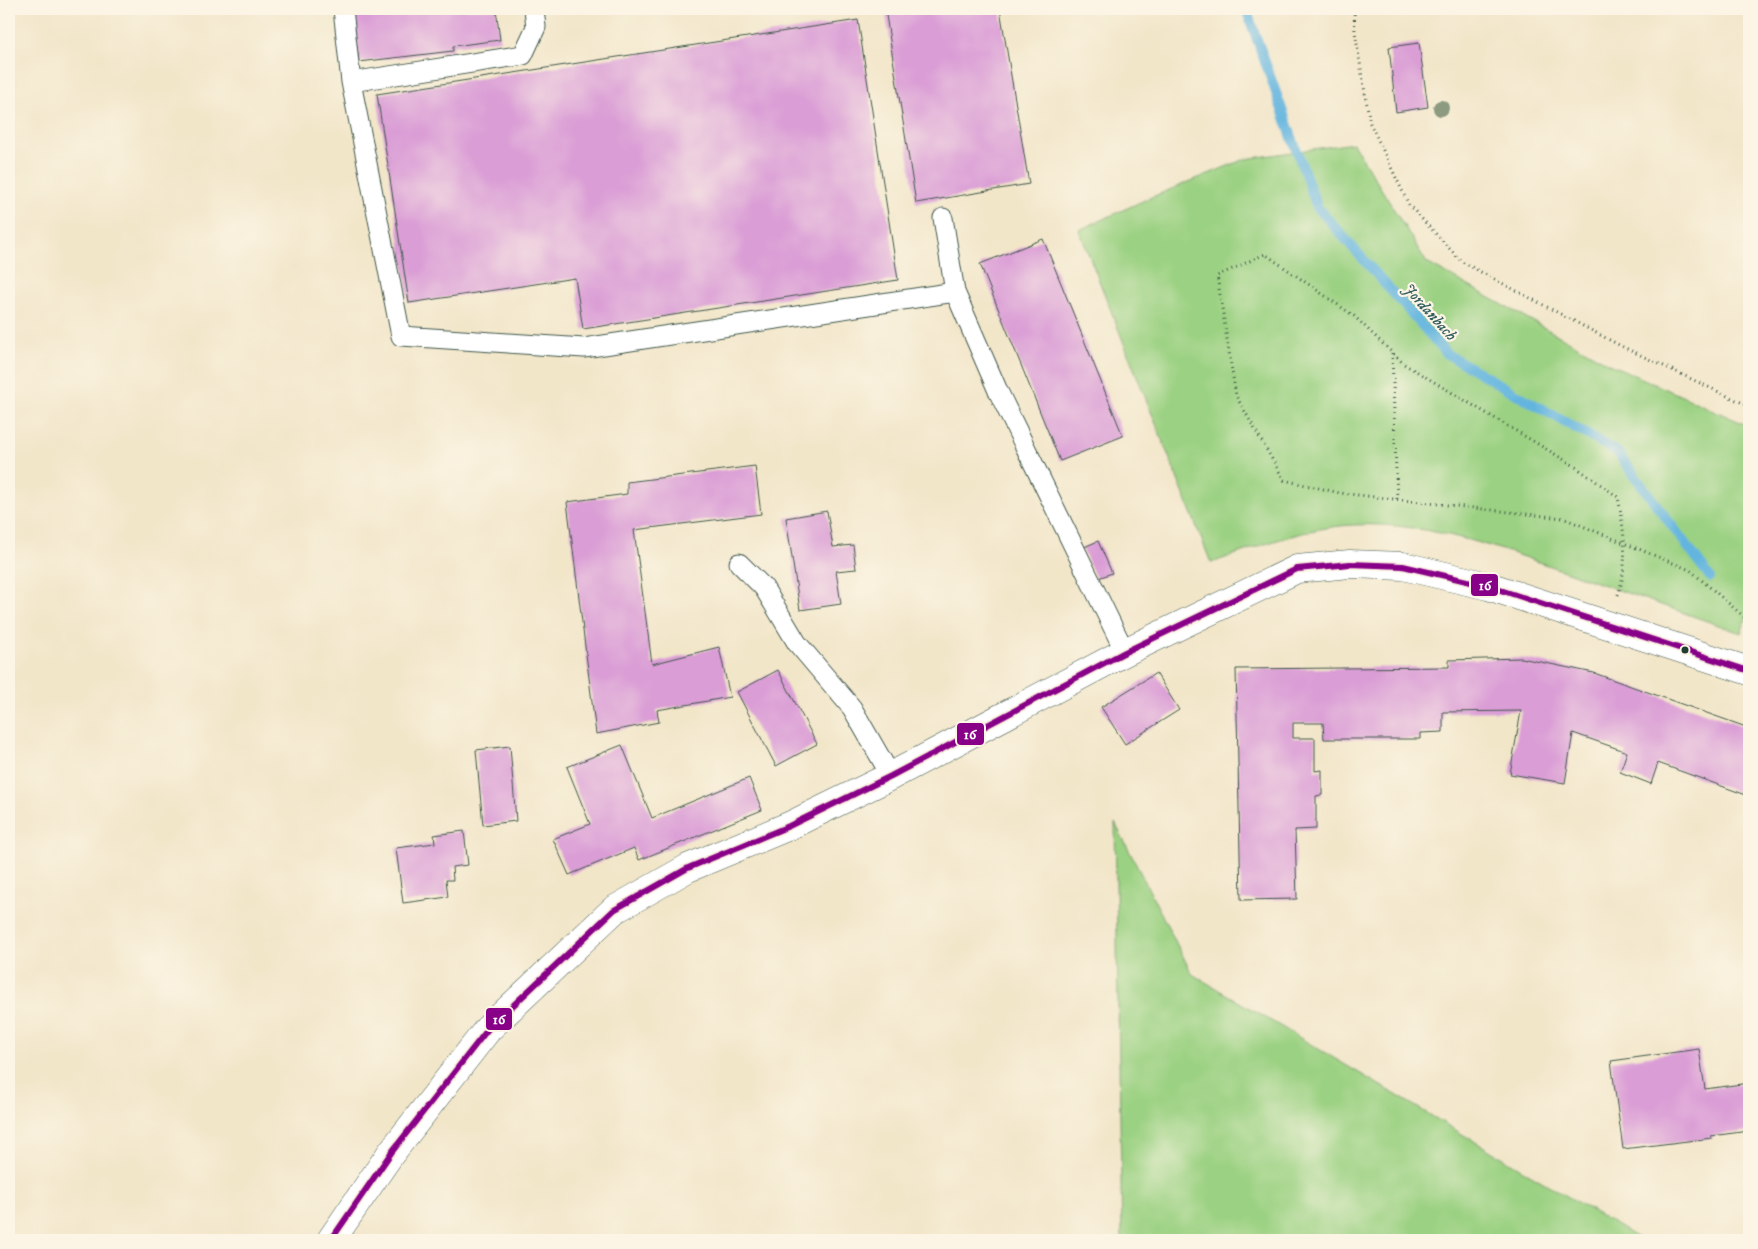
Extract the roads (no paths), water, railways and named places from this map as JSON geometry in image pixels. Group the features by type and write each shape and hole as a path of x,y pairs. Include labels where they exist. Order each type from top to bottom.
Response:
{"street":[{"path":"331,1240 391,1153 488,1029 614,910 688,868 789,826 891,776 1125,652 1297,569 1350,564 1403,566 1488,586 1749,670"}],"lane":[{"path":"343,9 351,82 401,336 584,348 955,292"},
{"path":"351,82 522,55 536,27 534,9"},
{"path":"943,218 955,292 998,391 1125,652"},
{"path":"739,563 764,588 797,642 852,708 891,776"}],"waterway":[{"name":"Jordanbach","path":"1246,9 1317,207 1447,354 1617,452 1710,577"}]}
